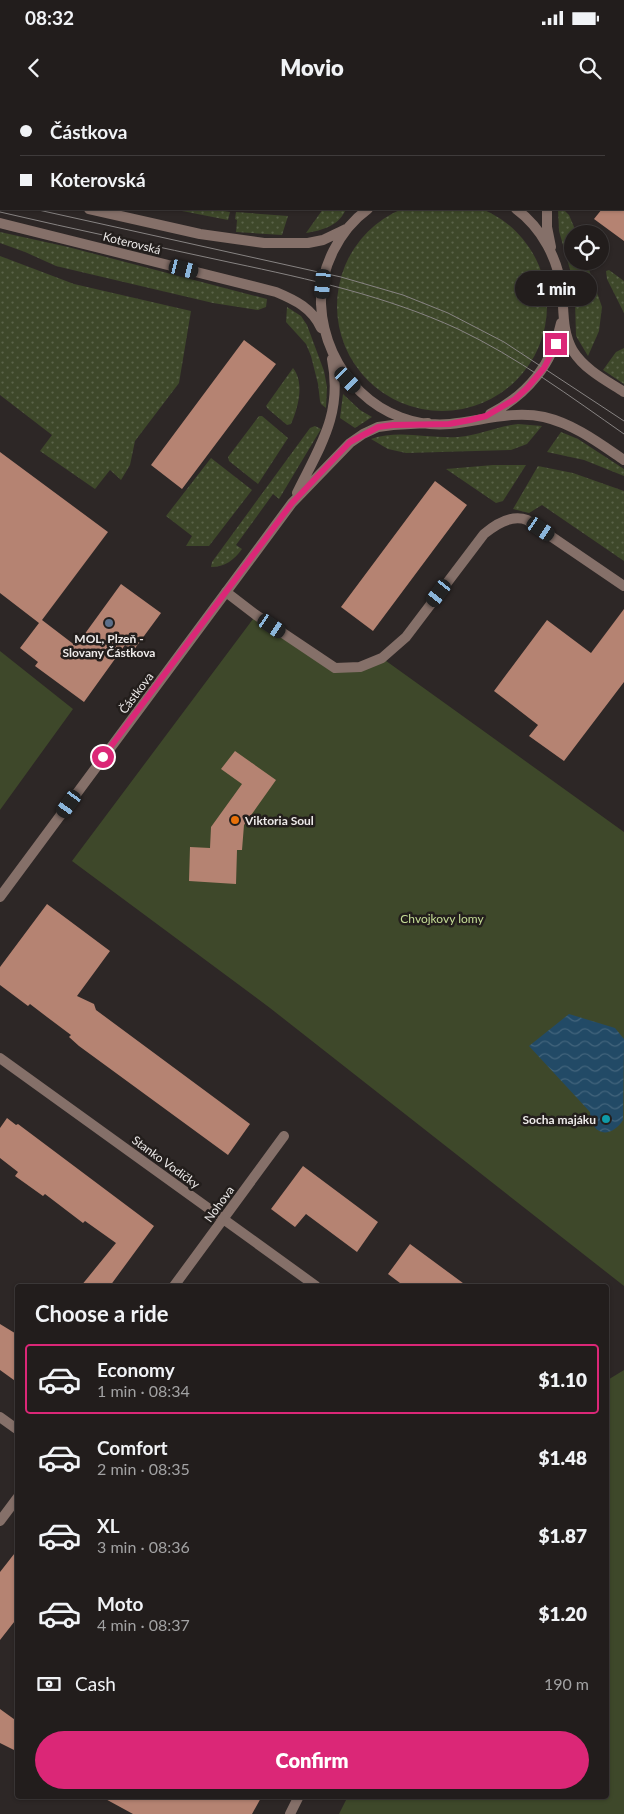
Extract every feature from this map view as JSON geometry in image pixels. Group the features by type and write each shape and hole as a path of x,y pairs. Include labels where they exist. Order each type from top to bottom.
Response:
{"street":[{"name":"Koterovská","path":"93,210 200,234 264,242 308,243 324,240 351,225 367,210"},
{"path":"351,225 357,210"},
{"name":"Koterovská","path":"517,210 531,222 541,235 556,265 560,278 564,330 574,352 592,371 624,392"},
{"path":"547,210 547,227 556,265"},
{"name":"Koterovská","path":"0,223 276,292 294,300 310,311 318,320 338,364 348,380 368,399 392,414 428,423 449,424 501,415 543,416 583,432 624,460"},
{"name":"Koterovská","path":"328,343 322,320 321,302 324,278 331,257 351,225"},
{"name":"Koterovská","path":"470,420 486,416 515,399 538,376 556,344 562,306"},
{"name":"Částkova","path":"292,503 328,429 333,410 335,382 328,343"},
{"name":"Částkova","path":"0,897 292,503 350,442 363,434 378,427 428,423"},
{"path":"226,592 256,615 334,668 360,667 382,658 392,650 406,637 484,534 512,518 527,520 624,586"},
{"name":"Stanko Vodičky","path":"0,1058 313,1284"},
{"name":"Nohova","path":"175,1284 284,1136"},
{"path":"0,1417 15,1428"},
{"path":"0,1521 15,1501"},
{"path":"290,1814 298,1799"}],"green space":[{"path":"177,210 218,210 230,212 228,220"},
{"path":"322,210 346,210 339,220 330,226 306,233"},
{"path":"400,210 484,210 492,213 509,225 530,248 543,275 547,296 547,316 543,337 535,356 523,373 509,387 492,399 473,407 452,411 432,411 411,407 392,399 375,387 361,373 349,356 341,337 337,316 337,296 341,275 349,256 361,239 375,225"},
{"path":"558,210 564,210 569,215 573,225 564,225 564,248 559,231"},
{"path":"236,212 288,216 282,235 236,232"},
{"path":"0,232 68,247 267,299 266,307 258,310 213,303 56,266 0,243"},
{"path":"0,256 74,284 191,311 179,383 135,441 130,465 121,480 110,470 95,489 40,451 52,435 0,395"},
{"path":"570,270 589,270 602,307 599,331 588,356 576,336 575,301"},
{"path":"609,270 624,281 624,313 607,279 606,271"},
{"path":"287,307 301,316 307,325 324,371 327,387 326,408 320,401 318,384 306,344 286,322"},
{"path":"624,348 624,384 603,370 616,352"},
{"path":"293,368 299,381 299,396 291,424 287,425 266,406"},
{"path":"343,394 360,410 372,417 355,428 340,418"},
{"path":"259,416 262,416 288,438 258,484 229,461 228,457"},
{"path":"518,424 542,426 527,444 511,450 406,453 388,449 371,439 403,434 458,437"},
{"path":"315,426 321,429 279,499 273,494 236,545 242,549 236,556 225,564 211,567 212,562 310,428"},
{"path":"561,432 578,439 624,469 624,476 584,460 547,452"},
{"path":"211,458 252,490 209,546 186,546 192,536 166,516"},
{"path":"493,465 526,465 503,501 496,503 446,469"},
{"path":"538,466 573,473 624,491 624,561 542,505 529,513 513,509"},
{"name":"Chvojkovy lomy","path":"256,615 335,668 382,658 624,832 624,1286 270,1008 72,861"},
{"path":"0,651 73,709 0,810"},
{"path":"624,1370 624,1814 339,1814 346,1799 609,1799 609,1379"}],"water":[{"path":"569,1014 615,1028 624,1039 623,1120 613,1130 608,1132 602,1132 594,1126 590,1112 529,1046"}],"building":[{"path":"601,210 624,210 624,241 609,230 609,225 602,225 594,219"},
{"path":"244,340 276,364 182,489 151,465"},
{"path":"0,452 108,532 42,620 76,646 121,584 161,613 133,651 125,645 84,702 35,666 38,662 20,648 39,623 0,593"},
{"path":"435,481 467,505 373,631 341,607"},
{"path":"624,609 624,682 564,761 529,736 538,725 494,691 547,620 591,653"},
{"path":"235,751 276,780 244,825 242,850 237,850 236,884 189,881 190,847 210,848 211,827 242,784 221,769"},
{"path":"47,904 110,951 77,996 94,1004 96,1010 250,1124 228,1155 79,1046 69,1037 71,1035 30,1004 28,1006 0,985 0,967"},
{"path":"7,1118 16,1125 18,1124 154,1226 111,1284 83,1284 116,1243 85,1221 83,1223 45,1194 43,1196 15,1176 18,1172 0,1158 0,1128"},
{"path":"303,1166 378,1222 357,1252 306,1214 295,1227 271,1209"},
{"path":"410,1244 464,1284 401,1284 388,1274"},
{"path":"0,1324 15,1333 15,1381 0,1370"},
{"path":"15,1553 15,1621 0,1640 0,1572"},
{"path":"0,1709 15,1720 15,1750 0,1743"},
{"path":"106,1799 260,1799 252,1814 133,1814"}],"tram line":[{"path":"39,210 341,277 403,295 448,313 504,342 624,421"},
{"path":"0,212 290,275 403,307 458,329 501,352 543,378 624,434"}],"place":[{"name":"MOL, Plzeň - Slovany Částkova","path":"109,623"},
{"name":"Viktoria Soul","path":"235,820"},
{"name":"Socha majáku","path":"606,1119"}],"route":[{"path":"103,757 292,503 350,442 378,427 428,423 449,424 486,416 515,399 527,388 544,368 556,344"}]}
